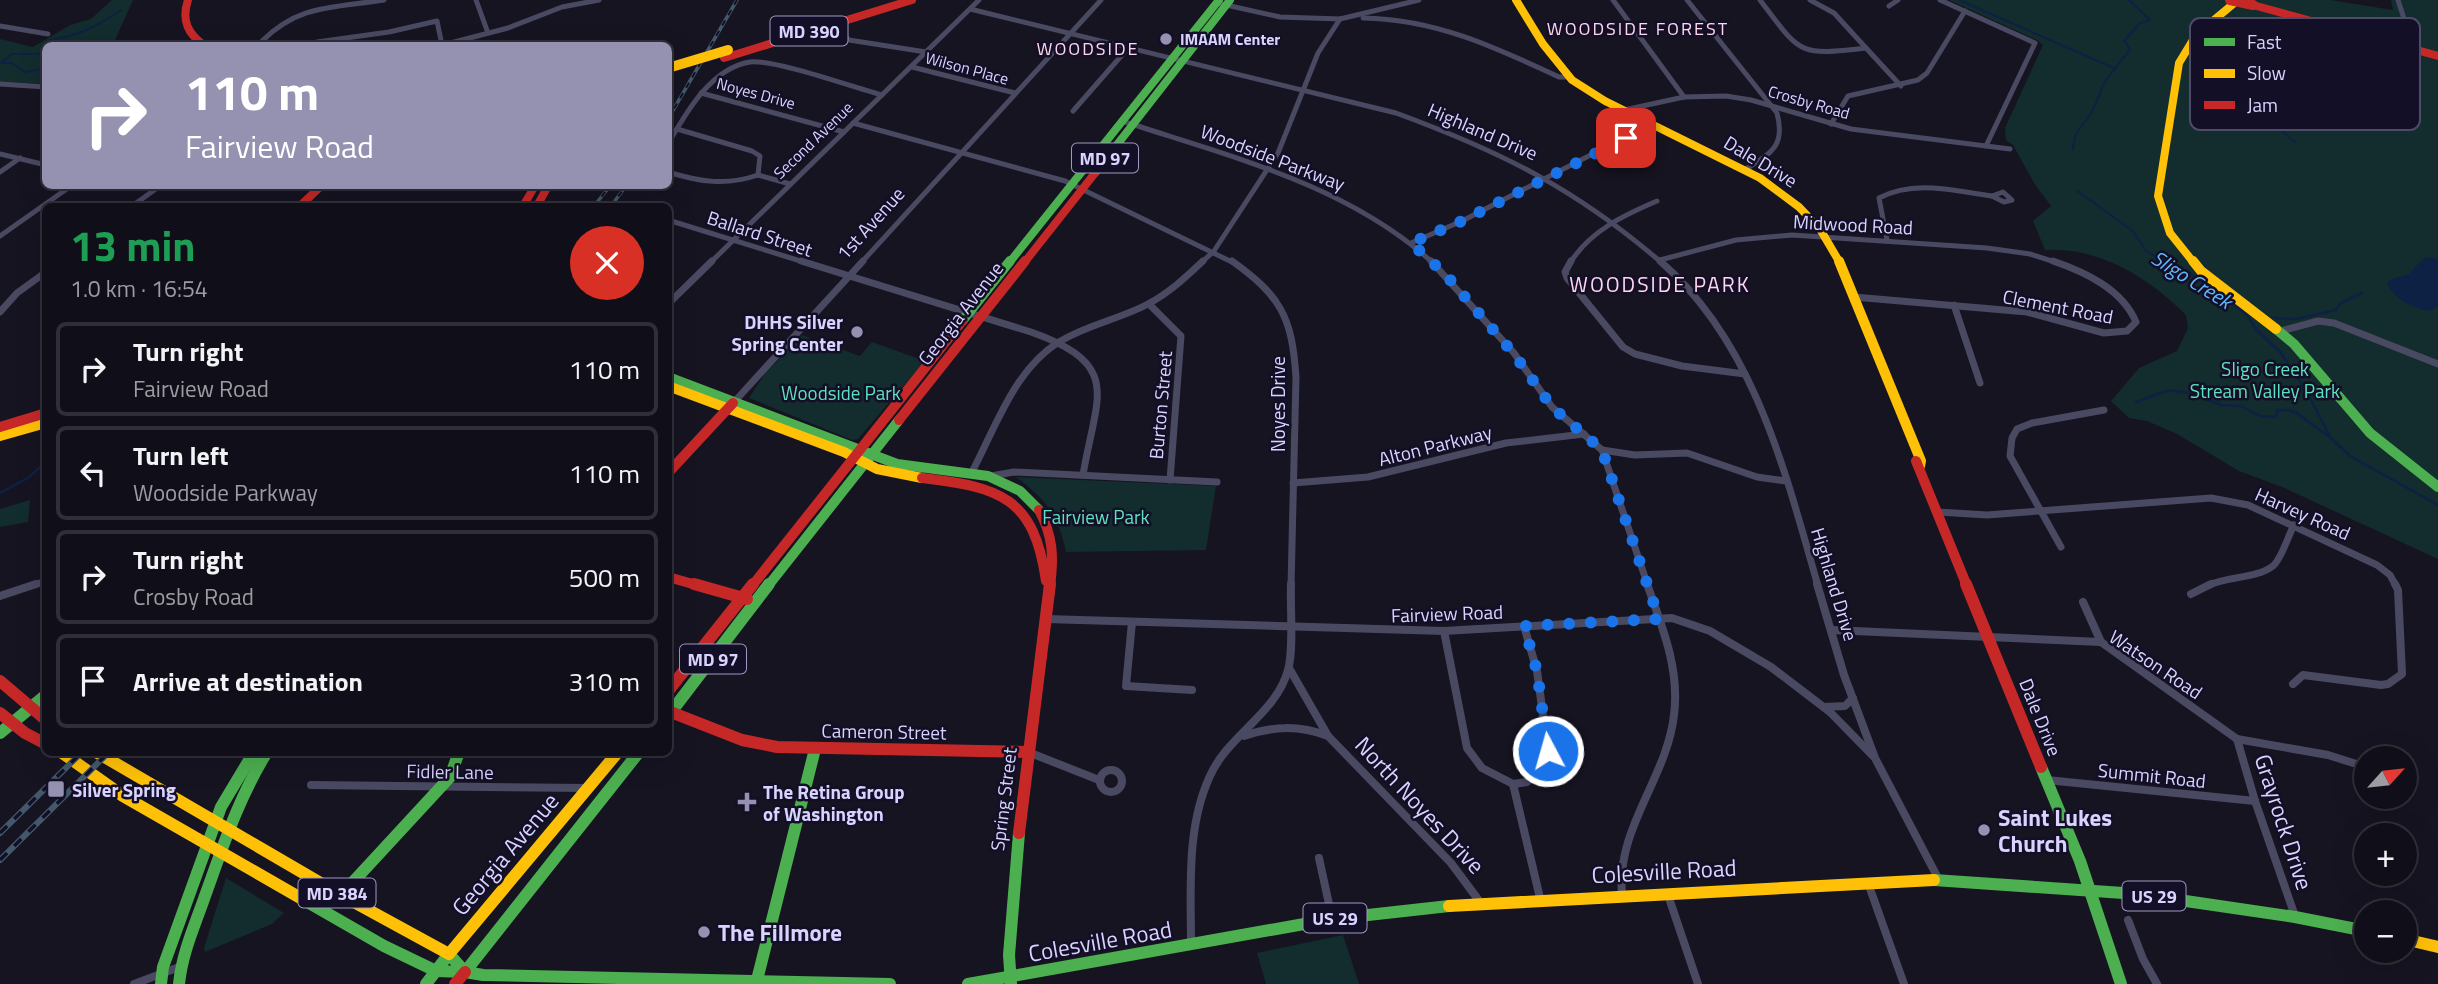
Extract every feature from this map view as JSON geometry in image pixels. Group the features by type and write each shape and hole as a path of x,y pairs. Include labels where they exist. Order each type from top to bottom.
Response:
{"main road":[{"path":"188,0 182,19 184,27 198,42"},
{"name":"MD 390","path":"672,71 892,2 912,0"},
{"name":"Dale Drive","path":"1516,0 1543,44 1569,77 1584,89 1744,170 1799,207 1825,237 1842,266 1938,512 2080,861 2121,984"},
{"path":"2230,0 2258,2 2319,18"},
{"path":"2213,18 2238,0"},
{"name":"Georgia Avenue","path":"672,686 856,453 1077,186 1223,2"},
{"path":"2258,2 2311,18"},
{"path":"2190,41 2179,64 2158,196 2162,215 2186,255 2201,271 2281,331 2370,433 2438,487"},
{"path":"2420,44 2438,49"},
{"path":"2420,51 2438,57"},
{"name":"Georgia Avenue","path":"672,710 807,534 983,317 1077,186"},
{"path":"303,203 318,189"},
{"name":"Spring Street","path":"672,379 869,459 912,467 973,470 991,476 1029,498 1049,526 1054,554 1013,880 1009,956 1011,981"},
{"name":"Spring Street","path":"672,387 732,405"},
{"name":"1st Avenue","path":"672,469 732,405"},
{"path":"0,426 42,414"},
{"path":"0,436 42,424"},
{"name":"Spring Street","path":"869,459 878,469 901,475 980,485 1018,506 1031,522 1041,548 1045,571 1046,619"},
{"path":"672,578 757,602"},
{"path":"0,681 42,717"},
{"path":"0,733 42,699"},
{"path":"0,713 42,742"},
{"name":"Cameron Street","path":"672,714 762,745 815,749 1028,752"},
{"path":"757,982 815,749"},
{"name":"MD 384","path":"67,756 123,796 384,946 436,971 465,972"},
{"name":"MD 384","path":"103,756 341,895 449,954"},
{"path":"179,984 181,966 220,851 221,825 229,790 251,756"},
{"path":"161,979 208,845 264,756"},
{"path":"341,895 450,777 458,756"},
{"name":"Georgia Avenue","path":"426,984 615,756"},
{"path":"581,823 577,815 610,771 616,756"},
{"name":"Georgia Avenue","path":"456,984 636,756"},
{"name":"Colesville Road","path":"968,984 1011,981 1332,919 1481,903 1939,880 2186,900 2354,929"},
{"path":"2417,942 2438,947"},
{"path":"449,954 465,972 482,975 890,984"}],"street":[{"path":"261,42 279,23 300,13 384,0"},
{"path":"476,0 488,33"},
{"path":"452,42 488,33 562,7 599,0"},
{"name":"Second Avenue","path":"672,300 979,0"},
{"name":"1st Avenue","path":"732,405 1101,0"},
{"path":"973,470 1017,384 1035,362 1059,342 1149,304 1174,288 1214,251 1278,153 1318,53 1340,19 1419,0"},
{"path":"1613,0 1684,97"},
{"path":"1687,0 1771,106 1782,127 1780,141 1772,152 1744,170"},
{"path":"1760,0 1794,44 1801,49 1821,53 1866,48"},
{"path":"1810,0 1834,13 1901,86"},
{"path":"1889,6 1898,0"},
{"path":"1940,0 2032,40 2035,46 1986,146"},
{"path":"2398,0 2404,18"},
{"path":"1223,2 1294,19 1377,18 1446,29 1491,44 1559,77 1569,77"},
{"name":"Highland Drive","path":"970,9 1396,113 1441,128 1550,177 1613,221 1660,260 1708,314 1745,374 1766,419 1853,698 1876,759 1939,880"},
{"path":"1831,124 1848,96 1919,80 1927,73 1965,11"},
{"path":"317,42 389,32 437,21 440,42"},
{"path":"0,26 48,34"},
{"path":"843,35 849,40 926,52"},
{"path":"1073,111 1129,47"},
{"path":"672,137 701,93 732,70 753,61 882,95"},
{"name":"Wilson Place","path":"912,66 1015,93"},
{"path":"0,84 42,87"},
{"name":"Noyes Drive","path":"701,93 844,132"},
{"name":"Crosby Road","path":"1411,243 1550,177 1638,117 1684,97 1726,96 1884,135 2010,149"},
{"name":"Noyes Drive","path":"853,123 1077,186 1214,251 1258,280 1281,306 1288,319 1294,343 1296,377 1289,668 1274,702 1213,768 1200,796 1190,908 1191,946"},
{"name":"Woodside Parkway","path":"1127,123 1267,169 1326,193 1411,243 1446,275 1514,354 1552,407 1602,450 1669,648 1673,673 1674,723 1625,852 1618,880 1622,894"},
{"path":"677,129 761,156 758,175"},
{"path":"0,154 42,163"},
{"path":"0,172 20,158"},
{"path":"672,173 718,184 736,183 758,175 790,184"},
{"path":"1887,240 1879,198 1893,189 1916,188 1992,196"},
{"path":"47,203 67,189"},
{"path":"136,203 156,189"},
{"path":"1657,201 1613,221 1571,258 1565,272 1623,347 1639,357 1745,374"},
{"path":"0,236 42,206"},
{"name":"Ballard Street","path":"672,221 1059,342 1090,363 1097,384 1094,425 1083,475"},
{"name":"Midwood Road","path":"1660,260 1748,238 1825,237 2001,250 2046,258"},
{"name":"Clement Road","path":"1854,297 2042,315 2104,333 2127,331 2134,326 2134,313 2127,304 2097,282 2046,258"},
{"path":"0,312 17,293 42,275"},
{"name":"Burton Street","path":"1149,304 1181,336 1170,480"},
{"path":"1954,305 1980,383"},
{"path":"2281,331 2310,322 2334,323 2438,364"},
{"path":"2062,547 2010,456 2010,442 2017,428 2032,421 2079,416 2104,410"},
{"name":"Alton Parkway","path":"1293,483 1335,482 1379,475 1517,441 1584,434"},
{"path":"1602,450 1635,455 1687,453 1757,477 1786,481"},
{"path":"991,476 1014,472 1217,482"},
{"name":"Harvey Road","path":"1938,512 1987,515 2211,498 2242,503 2294,525 2369,560 2390,575 2398,590 2402,674 2388,684 2303,675 2293,684"},
{"path":"2191,594 2219,580 2258,572 2274,565 2294,525"},
{"path":"0,596 42,583"},
{"path":"2082,601 2101,642"},
{"name":"Fairview Road","path":"1046,619 1373,631 1444,631 1659,619 1692,622 1716,634 1824,707 1876,759"},
{"path":"1132,622 1126,686 1192,690"},
{"path":"1444,631 1468,754 1479,766 1513,784 1527,782 1538,772 1548,751 1537,671 1524,626"},
{"name":"Watson Road","path":"1832,630 2101,642 2237,739 2328,755 2354,764"},
{"name":"North Noyes Drive","path":"1289,668 1328,736 1451,863 1481,903"},
{"path":"1824,707 1845,706 1853,698"},
{"name":"North Noyes Drive","path":"1240,737 1264,729 1286,726 1328,736"},
{"name":"Grayrock Drive","path":"2237,739 2295,917"},
{"name":"Cameron Street","path":"1028,752 1099,779"},
{"name":"Summit Road","path":"2047,780 2255,801"},
{"path":"1513,784 1540,898"},
{"name":"Fidler Lane","path":"311,785 589,788"},
{"path":"1318,858 1332,919"},
{"path":"1868,883 1904,982"},
{"path":"1667,892 1698,984"},
{"path":"2128,920 2143,959 2157,984"},
{"path":"134,984 161,979 181,966"}],"green space":[{"path":"112,0 133,0 115,40 118,42 42,42 42,84 0,82 0,39 33,47 70,25 91,19"},
{"name":"Sligo Creek Stream Valley Park","path":"1949,0 2330,0 2393,10 2391,0 2438,0 2438,559 2282,487 2239,471 2177,434 2147,421 2129,418 2111,401 2139,368 2177,351 2188,328 2186,315 2156,288 2122,267 2084,254 2045,250 2033,221 2051,206 2034,183 2013,145 2006,140 2005,128 2043,45"},
{"name":"Woodside Park","path":"802,335 860,356 872,342 925,361 858,439 852,440 749,398 764,375"},
{"name":"Fairview Park","path":"1016,477 1216,486 1206,550 1066,552 1059,527 1049,509"},
{"path":"30,500 28,522 0,527 0,509"},
{"path":"226,878 284,913 272,924 205,952 204,948"},
{"path":"1343,935 1359,984 1266,984 1257,953"}],"water":[{"path":"2425,257 2438,259 2438,307 2429,311 2405,302 2387,283 2409,274"}],"waterway":[{"path":"1959,0 2115,69"},
{"name":"Sligo Creek","path":"2115,69 2130,49 2124,41 2140,23 2150,20 2129,0"},
{"path":"48,42 87,30 121,10"},
{"path":"1,63 12,54 39,54 42,50"},
{"path":"3,63 12,63 25,72 42,69"},
{"name":"Sligo Creek","path":"2073,150 2076,134 2115,69"},
{"path":"2281,130 2296,143"},
{"name":"Sligo Creek","path":"2077,191 2133,231 2146,251 2165,263"},
{"name":"Sligo Creek","path":"2162,261 2180,272 2191,274 2246,314 2257,330 2281,353 2307,392 2330,437 2350,456 2438,505"},
{"path":"2273,318 2296,319 2336,310 2341,303 2362,293"},
{"path":"2136,402 2169,390 2194,394 2221,405 2241,406 2260,416 2275,417 2278,410 2289,410 2328,436"},
{"path":"0,493 28,478 42,466"}],"railway":[{"path":"672,112 737,0"},
{"path":"596,203 608,189"},
{"path":"613,203 624,189"},
{"path":"0,833 78,756"},
{"path":"0,860 105,756"}],"traffic: fast":[{"path":"963,320 1219,0"},
{"path":"1095,173 1230,0"},
{"path":"2276,329 2294,344 2370,433 2438,487"},
{"path":"672,379 897,464 988,476 1020,491 1039,510"},
{"path":"672,711 812,528 899,420"},
{"path":"0,733 42,698"},
{"path":"756,984 815,749"},
{"path":"161,984 163,967 221,807 252,756"},
{"path":"179,984 185,950 232,822 247,786 264,756"},
{"path":"341,895 450,777 458,756"},
{"path":"304,900 384,946 436,971 465,972 636,756"},
{"path":"2041,767 2080,861 2121,984"},
{"path":"1011,984 1009,955 1019,833"},
{"path":"1934,880 2138,894 2295,917 2354,929"},
{"path":"968,984 1332,919 1449,906"},
{"path":"426,984 449,954 465,972 483,975 890,984"}],"traffic: slow":[{"path":"1516,0 1543,44 1572,80 1605,101 1760,178 1799,207 1820,229 1842,266 1921,461 1920,466"},
{"path":"2216,18 2238,0"},
{"path":"2190,45 2179,63 2158,196 2170,233 2201,271 2276,329"},
{"path":"672,67 728,50"},
{"path":"672,388 844,452 877,469 922,478"},
{"path":"0,436 42,424"},
{"path":"67,756 123,796 304,900"},
{"path":"103,756 341,895 449,954 615,756"},
{"path":"1449,906 1934,880"},
{"path":"2417,942 2438,947"}],"traffic: jam":[{"path":"188,0 184,14 186,26 200,42"},
{"path":"724,58 912,0"},
{"path":"2230,0 2253,5"},
{"path":"2253,5 2300,18"},
{"path":"2420,51 2438,56"},
{"path":"899,420 1095,173"},
{"path":"303,203 318,189"},
{"path":"525,203 533,189"},
{"path":"539,203 546,189"},
{"path":"672,686 963,320"},
{"path":"672,469 733,403"},
{"path":"0,427 42,414"},
{"path":"1916,461 2041,767"},
{"path":"922,478 971,485 1009,501 1023,513 1034,530 1042,553 1046,581"},
{"path":"1019,833 1054,554 1048,527 1039,510"},
{"path":"672,578 747,599"},
{"path":"0,681 42,717"},
{"path":"0,713 25,733 42,742"},
{"path":"672,713 742,740 777,747 1028,752"},
{"path":"455,984 465,972"}],"place":[{"name":"IMAAM Center","path":"1166,39"},
{"name":"DHHS Silver Spring Center","path":"857,332"},
{"name":"Silver Spring","path":"56,789"},
{"name":"The Retina Group of Washington","path":"747,802"},
{"name":"Saint Lukes Church","path":"1984,830"},
{"name":"The Fillmore","path":"704,932"}],"district":[{"name":"WOODSIDE FOREST","path":"1638,28"},
{"name":"WOODSIDE","path":"1088,48"},
{"name":"WOODSIDE PARK","path":"1660,284"}],"route":[{"path":"1548,751 1537,671 1524,626 1659,619 1602,450 1552,407 1514,354 1446,275 1411,243 1462,221 1626,138"}]}
